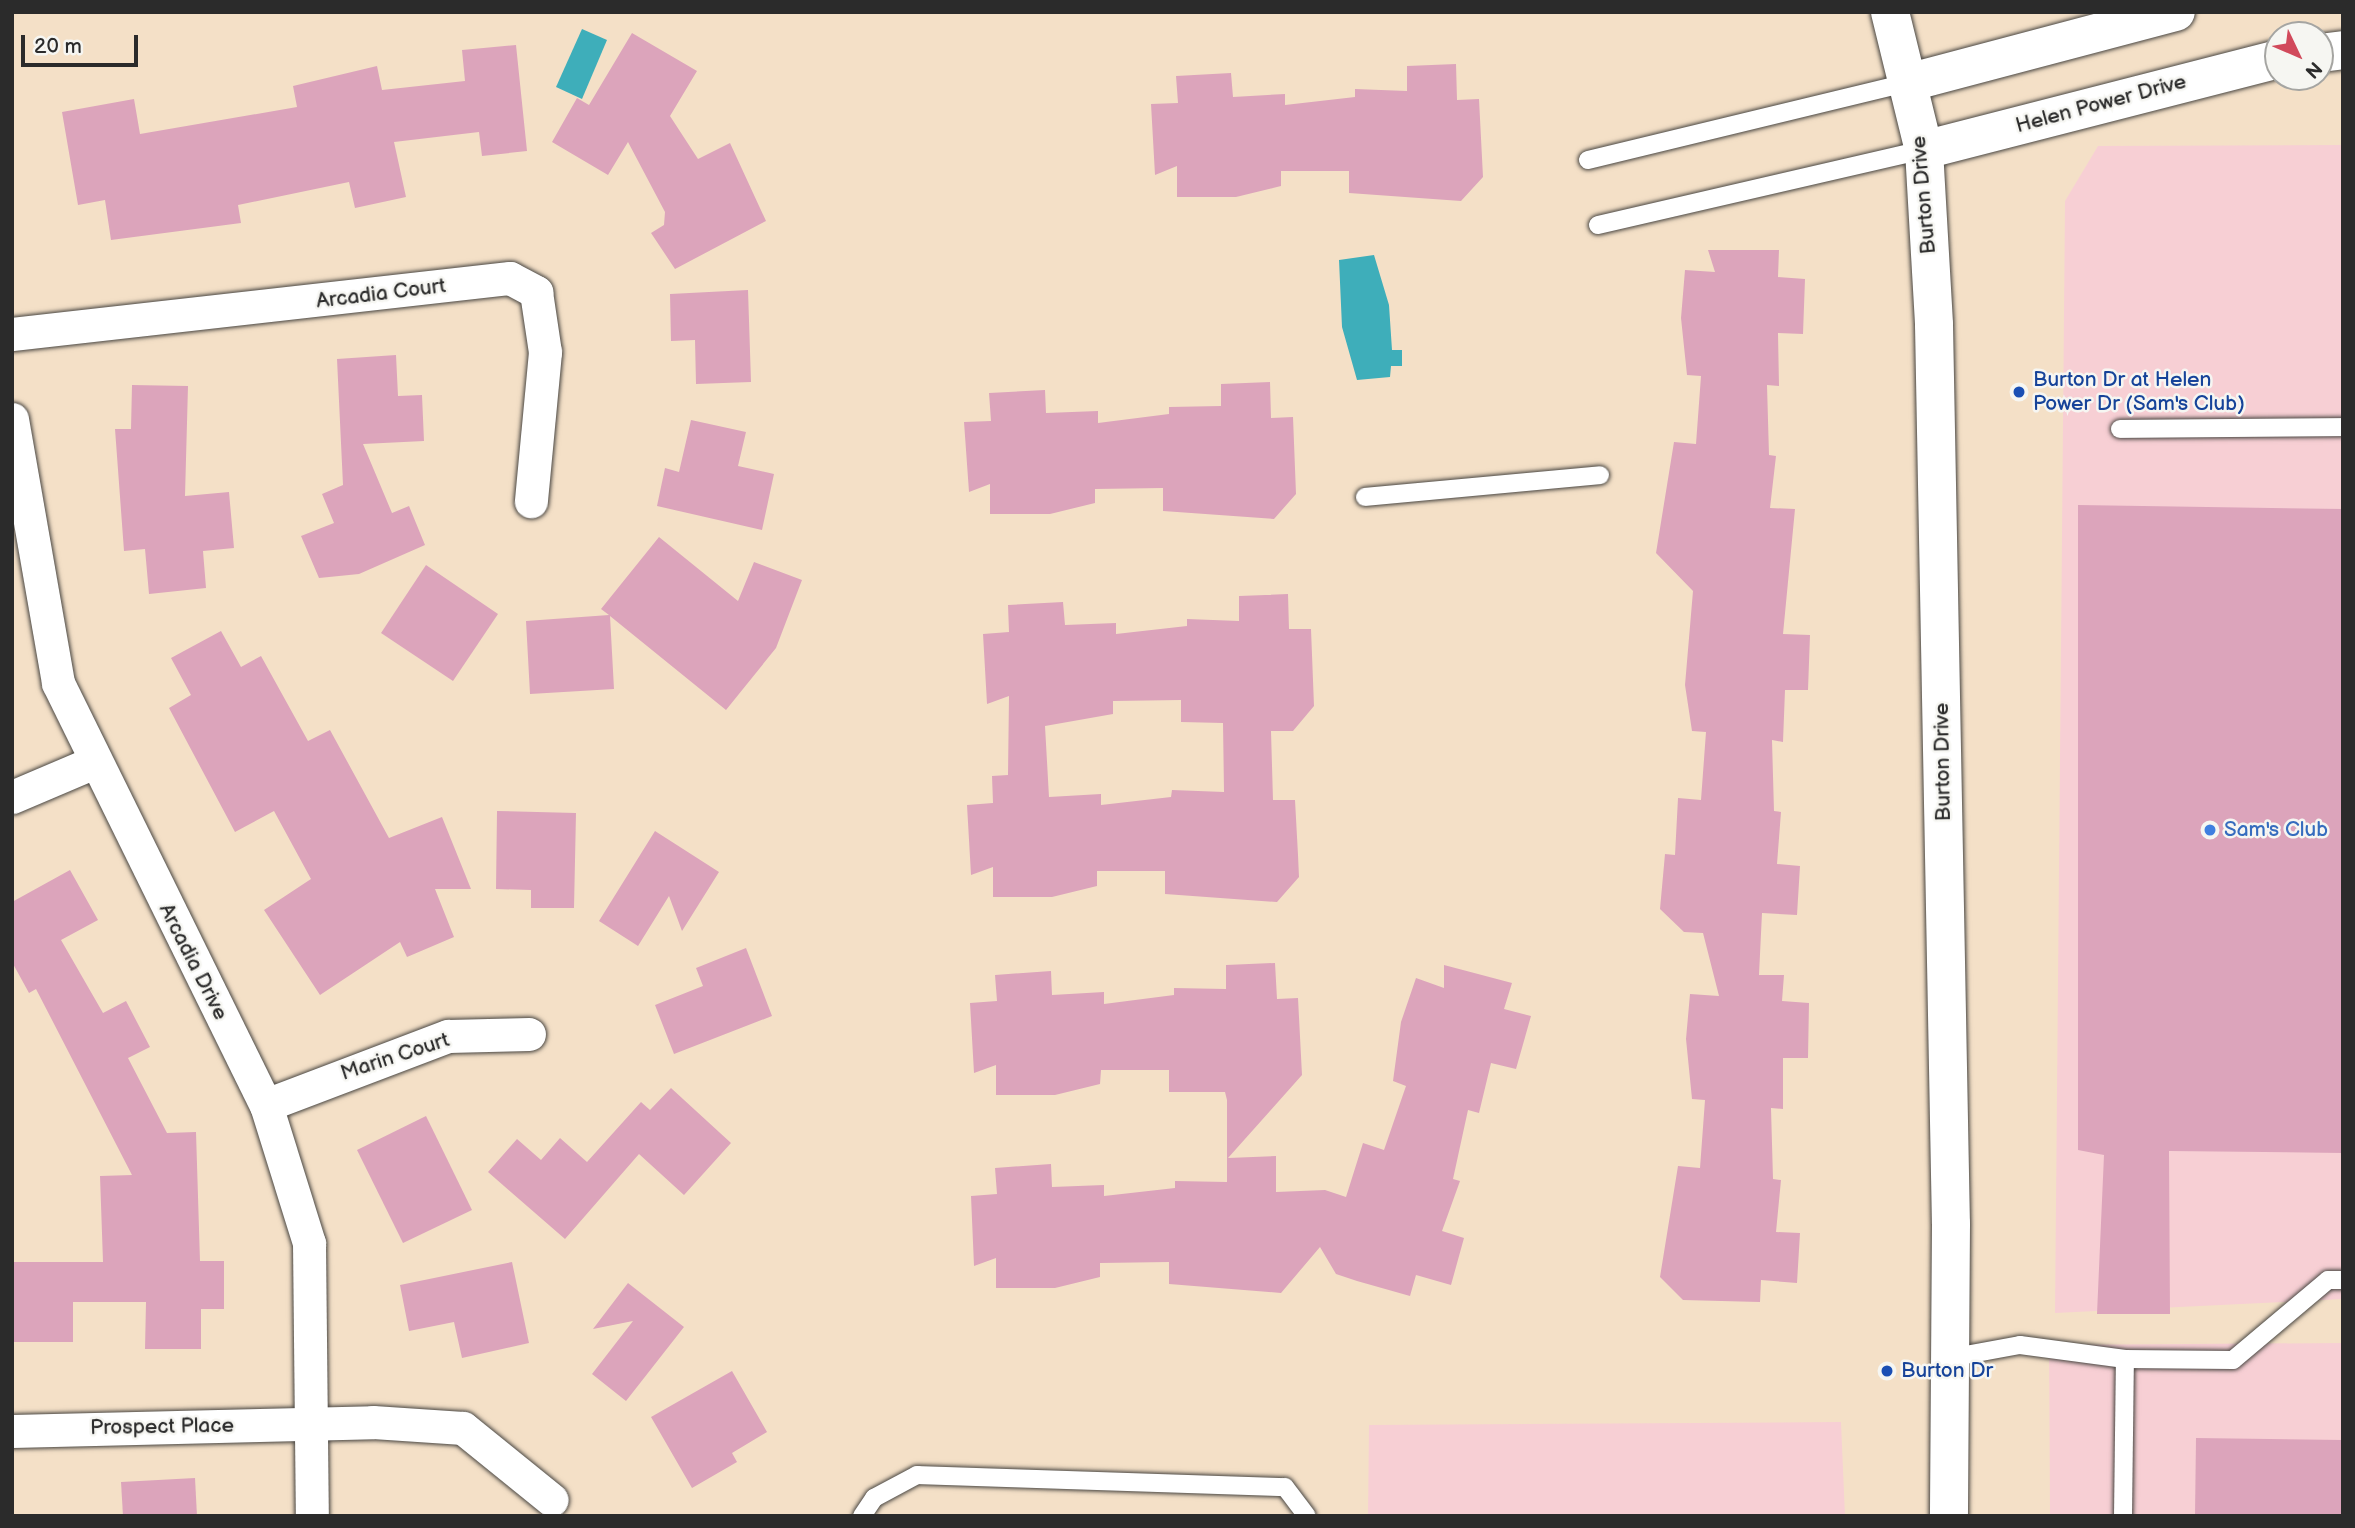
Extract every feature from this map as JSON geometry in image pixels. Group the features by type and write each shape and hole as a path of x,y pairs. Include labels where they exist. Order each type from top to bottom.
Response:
{"street":[{"name":"Burton Drive","path":"1890,12 1924,150 1934,325 1950,1357 1949,1516"},
{"path":"1907,83 2176,12"},
{"name":"Helen Power Drive","path":"1924,150 2264,63"},
{"name":"Arcadia Court","path":"12,334 510,278 536,292 545,352 531,501"},
{"name":"Arcadia Drive","path":"12,419 58,683 92,763 267,1105 309,1243 312,1516"},
{"path":"12,797 92,763"},
{"name":"Marin Court","path":"267,1105 448,1036 529,1034"},
{"name":"Prospect Place","path":"12,1431 311,1424 463,1428 552,1500"}],"lane":[{"path":"1587,160 1907,83"},
{"path":"1598,225 1924,150"},
{"path":"2120,429 2343,427"},
{"path":"1365,497 1600,475"},
{"path":"1950,1357 2020,1345 2125,1359 2233,1360 2328,1280 2343,1280"},
{"path":"2123,1516 2125,1359"},
{"path":"862,1516 874,1499 917,1475 1285,1487 1307,1516"}],"shaded area":[{"path":"2343,145 2343,1299 2055,1313 2065,201 2098,146"},
{"path":"2343,1343 2343,1516 2050,1516 2049,1345"},
{"path":"1841,1422 1845,1516 1368,1516 1369,1425"}],"water":[{"path":"582,29 607,40 582,99 556,87"},
{"path":"1374,255 1389,305 1392,350 1402,350 1402,366 1391,366 1390,377 1357,380 1342,327 1339,260"}],"building":[{"path":"632,33 697,71 670,116 698,159 730,143 766,221 675,269 651,233 664,225 665,212 628,142 608,175 552,142 577,98 589,105"},
{"path":"516,45 527,151 482,156 479,132 394,142 406,197 355,208 349,182 238,205 241,223 111,240 105,200 78,205 62,112 134,99 140,134 297,107 293,86 377,66 382,90 465,81 462,50"},
{"path":"1456,64 1457,100 1479,99 1483,177 1461,201 1349,193 1349,171 1281,171 1281,186 1236,197 1177,197 1177,166 1155,175 1151,104 1178,103 1176,76 1231,73 1233,97 1285,94 1285,105 1355,97 1355,89 1407,91 1407,66"},
{"path":"1708,250 1779,250 1778,277 1805,279 1803,334 1778,333 1779,386 1767,385 1769,455 1776,456 1770,508 1795,509 1783,634 1810,635 1808,690 1785,690 1783,742 1772,740 1774,811 1781,812 1777,864 1800,866 1797,915 1762,913 1759,975 1784,975 1782,1001 1809,1003 1808,1058 1783,1058 1783,1109 1771,1108 1773,1179 1781,1180 1776,1232 1800,1233 1797,1283 1761,1280 1760,1302 1683,1300 1660,1277 1678,1166 1700,1168 1705,1100 1692,1099 1686,1039 1690,994 1719,996 1703,933 1684,932 1660,909 1665,854 1675,855 1678,798 1701,800 1706,732 1692,731 1685,685 1693,591 1656,553 1674,442 1696,444 1701,376 1687,375 1681,318 1685,270 1715,272"},
{"path":"748,290 751,382 696,384 695,340 671,341 670,294"},
{"path":"396,355 398,396 422,395 424,441 363,444 392,513 409,506 425,545 359,574 319,578 301,536 334,523 322,494 343,485 337,359"},
{"path":"1270,382 1271,418 1293,417 1296,494 1274,519 1163,511 1163,488 1095,489 1095,503 1050,514 990,514 990,484 969,492 964,422 991,421 989,393 1045,390 1046,413 1098,411 1098,423 1169,414 1169,407 1221,406 1221,384"},
{"path":"132,385 188,386 185,496 229,492 234,548 203,551 206,588 149,594 145,549 124,551 115,429 131,429"},
{"path":"691,420 746,432 738,466 774,474 762,530 657,506 665,468 679,472"},
{"name":"Sam's Club","path":"2078,505 2343,509 2343,1153 2169,1151 2170,1314 2097,1314 2104,1155 2078,1150"},
{"path":"659,537 738,601 754,562 802,580 776,648 726,710 610,616 614,689 530,694 526,621 609,615 601,609"},
{"path":"426,565 498,614 453,681 381,633"},
{"path":"1288,594 1289,629 1311,629 1314,706 1293,731 1271,731 1273,800 1295,800 1299,877 1277,902 1165,894 1165,871 1097,871 1097,886 1052,897 993,897 993,867 971,875 967,805 993,803 992,776 1008,775 1009,696 987,704 983,634 1009,632 1008,605 1063,602 1065,625 1116,623 1116,634 1187,626 1187,619 1239,621 1239,596","holes":["1181,700 1181,722 1223,723 1224,792 1172,790 1171,797 1101,805 1101,794 1049,797 1045,726 1113,714 1113,701"]},
{"path":"221,631 241,667 261,656 308,741 330,730 389,838 442,817 471,889 435,889 454,937 407,957 400,942 320,995 264,910 311,879 274,811 235,832 169,708 191,695 171,658"},
{"path":"497,811 576,813 574,908 531,908 531,890 496,889"},
{"path":"655,831 719,872 682,931 669,896 638,946 599,921"},
{"path":"70,870 98,920 61,940 103,1013 126,1001 150,1047 128,1058 167,1133 196,1132 200,1261 224,1261 224,1309 201,1309 201,1349 145,1349 146,1302 73,1302 73,1342 12,1342 12,1262 103,1262 100,1176 132,1175 36,989 29,993 12,962 12,902"},
{"path":"746,948 772,1016 674,1054 655,1005 703,986 696,968"},
{"path":"1275,963 1277,999 1298,998 1302,1075 1228,1158 1276,1156 1276,1192 1325,1190 1346,1197 1363,1143 1384,1150 1406,1086 1393,1081 1401,1022 1416,978 1444,988 1444,965 1512,983 1504,1009 1531,1016 1516,1069 1491,1063 1479,1113 1468,1110 1453,1179 1460,1181 1442,1231 1464,1238 1451,1285 1416,1275 1410,1296 1357,1281 1336,1274 1320,1247 1281,1293 1169,1284 1169,1262 1100,1263 1100,1277 1055,1288 996,1288 996,1258 974,1266 971,1196 997,1194 995,1168 1051,1164 1052,1187 1104,1185 1104,1196 1175,1188 1175,1181 1227,1182 1227,1100 1225,1092 1169,1092 1169,1070 1101,1070 1100,1084 1055,1095 996,1095 996,1065 974,1073 970,1003 997,1001 995,975 1051,971 1052,995 1104,992 1104,1004 1174,995 1174,988 1226,989 1226,965"},
{"path":"671,1088 731,1143 684,1195 639,1154 565,1239 488,1172 517,1139 541,1160 560,1138 587,1162 641,1102 650,1110"},
{"path":"426,1116 472,1210 403,1243 357,1150"},
{"path":"512,1262 529,1343 462,1358 454,1322 409,1331 400,1285"},
{"path":"628,1283 684,1327 626,1401 592,1374 633,1321 593,1329"},
{"path":"732,1371 767,1432 732,1453 737,1462 692,1488 651,1417"},
{"path":"2196,1438 2343,1440 2343,1516 2195,1516"},
{"path":"195,1478 197,1516 123,1516 121,1482"}],"place":[{"name":"Burton Dr at Helen Power Dr (Sam's Club)","path":"2019,392"},
{"name":"Sam's Club","path":"2210,830"},
{"name":"Burton Dr","path":"1887,1371"}]}
